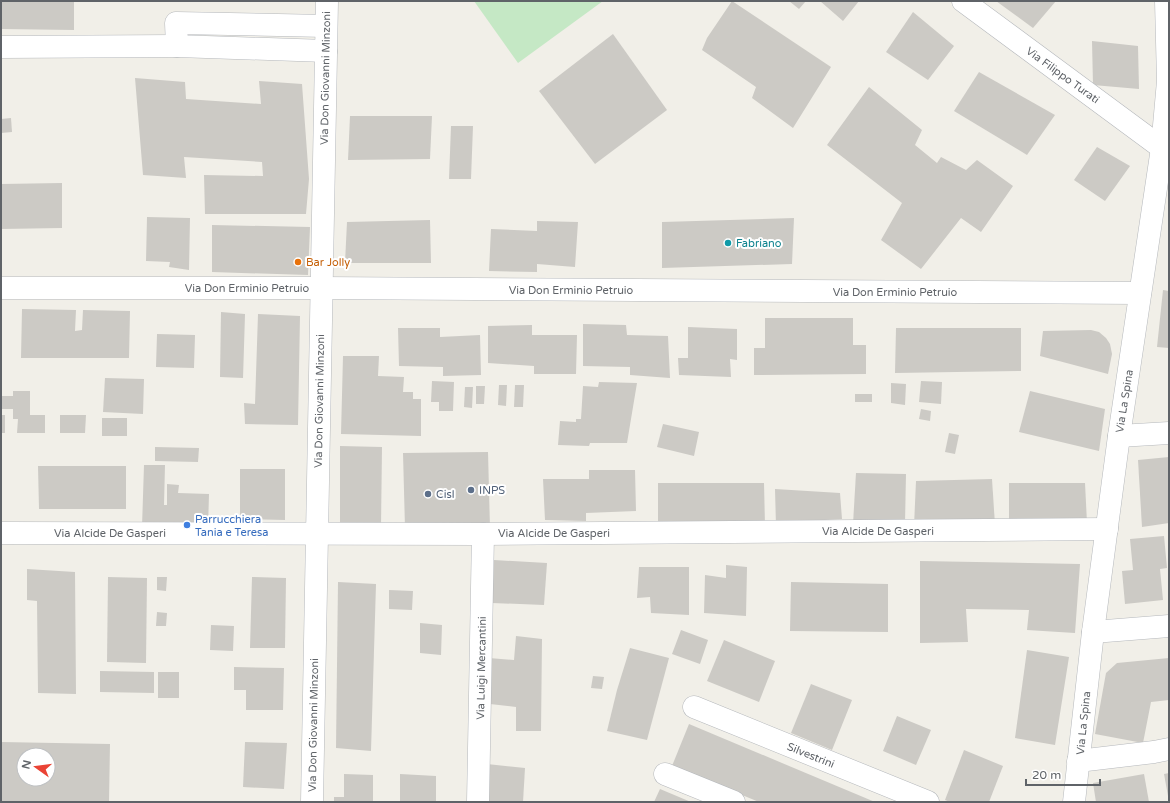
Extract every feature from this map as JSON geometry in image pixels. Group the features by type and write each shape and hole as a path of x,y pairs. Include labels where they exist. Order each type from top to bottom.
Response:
{"street":[{"name":"Via Don Giovanni Minzoni","path":"312,802 327,1"},
{"name":"Via Filippo Turati","path":"963,1 1162,148"},
{"name":"Via La Spina","path":"1074,802 1093,632 1118,436 1162,148 1169,81 1164,5"},
{"path":"177,46 176,23 326,26"},
{"path":"1,46 177,46 326,51"},
{"name":"Via Don Erminio Petruio","path":"1,288 321,288 1140,293"},
{"path":"1118,436 1169,432"},
{"name":"Via Alcide De Gasperi","path":"1,533 483,534 1107,529"},
{"name":"Via Luigi Mercantini","path":"478,802 483,534"},
{"path":"1093,632 1169,626"},
{"name":"Silvestrini","path":"694,707 928,802"},
{"path":"1078,761 1169,749"},
{"path":"665,774 734,802"}],"green space":[{"path":"474,1 603,1 518,63"}],"building":[{"path":"1,1 74,1 74,30 1,29"},
{"path":"732,1 831,67 793,128 752,98 756,87 702,50 707,38"},
{"path":"789,1 806,1 799,9"},
{"path":"820,1 859,1 843,21"},
{"path":"996,1 1056,1 1033,28"},
{"path":"913,12 954,46 928,80 886,52"},
{"path":"613,34 667,110 595,164 539,91"},
{"path":"1092,41 1138,46 1139,89 1093,85"},
{"path":"979,72 1055,115 1027,155 954,111"},
{"path":"135,78 185,82 186,99 261,104 259,81 302,84 309,179 306,214 205,214 204,175 263,176 262,162 184,157 186,178 143,175"},
{"path":"869,87 922,130 915,145 937,163 941,157 966,170 977,160 1013,186 981,232 961,218 921,269 881,240 902,203 827,145"},
{"path":"350,116 432,116 430,159 348,160"},
{"path":"11,118 12,132 1,133 1,119"},
{"path":"451,126 473,126 471,179 449,179"},
{"path":"1097,147 1130,166 1105,201 1074,180"},
{"path":"62,183 62,228 1,229 1,184"},
{"path":"147,217 190,218 189,270 169,267 170,262 146,261"},
{"name":"Fabriano","path":"794,218 792,264 662,268 662,222"},
{"path":"430,220 431,263 345,263 347,222"},
{"path":"537,221 578,222 575,267 537,264 537,272 489,271 491,229 537,231"},
{"path":"212,225 310,227 308,275 212,272"},
{"path":"1163,290 1169,291 1169,348 1157,347"},
{"path":"22,309 76,310 75,331 82,330 83,310 130,311 129,358 21,358"},
{"path":"221,312 245,314 243,378 220,377"},
{"path":"258,314 300,316 298,425 245,424 244,403 255,404"},
{"path":"765,318 853,318 853,345 866,345 866,374 754,375 754,348 765,348"},
{"path":"583,324 626,325 627,335 668,336 670,378 630,375 630,367 583,366"},
{"path":"532,325 532,335 577,335 576,374 534,374 534,366 488,363 488,326"},
{"path":"688,327 737,329 737,360 730,359 731,377 679,375 678,358 688,358"},
{"path":"398,328 440,328 440,337 480,335 481,375 443,376 443,367 399,366"},
{"path":"896,328 1021,328 1021,371 895,373"},
{"path":"1091,330 1099,332 1110,344 1112,354 1108,374 1040,356 1043,331"},
{"path":"157,334 195,335 194,368 156,367"},
{"path":"343,356 379,356 378,376 404,377 403,392 413,392 413,399 421,399 421,436 341,434"},
{"path":"105,378 144,379 143,414 103,412"},
{"path":"432,381 454,382 453,411 439,411 439,402 431,402"},
{"path":"921,381 942,382 941,404 919,402"},
{"path":"599,382 637,383 627,443 590,443 589,446 558,445 560,421 576,422 576,419 581,419 583,386 598,387"},
{"path":"891,383 906,384 905,405 891,403"},
{"path":"499,385 507,385 506,406 498,405"},
{"path":"515,385 524,385 523,407 514,407"},
{"path":"476,386 485,386 484,404 476,404"},
{"path":"465,387 473,387 472,408 464,407"},
{"path":"13,391 30,391 30,415 45,415 45,433 17,433 18,419 13,419 13,409 1,409 1,396 13,396"},
{"path":"1030,391 1105,409 1099,451 1019,432"},
{"path":"855,394 872,394 872,402 855,402"},
{"path":"921,409 931,411 930,421 919,419"},
{"path":"1,415 5,415 5,433 1,433"},
{"path":"60,415 86,415 85,433 60,433"},
{"path":"102,418 127,418 127,436 102,436"},
{"path":"663,424 699,432 694,456 657,447"},
{"path":"949,433 959,435 955,454 945,452"},
{"path":"340,446 382,447 381,527 340,527"},
{"path":"155,447 199,448 198,462 155,461"},
{"path":"488,452 490,528 405,528 403,453"},
{"path":"1169,457 1169,523 1142,527 1138,460"},
{"path":"144,465 165,465 164,505 167,505 167,484 179,485 178,493 209,494 208,529 142,527"},
{"path":"38,466 126,466 126,509 39,509"},
{"path":"240,469 285,469 285,520 240,519"},
{"path":"589,470 635,470 636,511 586,513 586,521 545,520 543,479 589,479"},
{"path":"856,473 906,474 905,524 853,524"},
{"path":"992,479 995,525 914,526 916,481"},
{"path":"658,483 764,483 765,526 658,527"},
{"path":"1009,483 1085,483 1087,523 1009,524"},
{"path":"775,489 840,493 842,519 825,520 825,527 776,526"},
{"path":"1164,536 1167,568 1160,569 1163,600 1125,604 1122,571 1133,570 1130,539"},
{"path":"494,560 547,563 544,605 492,603"},
{"path":"920,561 1080,564 1075,633 1027,630 1029,610 966,609 968,642 920,643"},
{"path":"726,565 747,567 746,616 704,613 705,575 726,578"},
{"path":"639,567 689,567 689,615 651,613 650,597 637,598"},
{"path":"27,569 75,572 76,694 38,693 37,601 27,600"},
{"path":"108,577 147,578 146,663 107,662"},
{"path":"157,577 167,577 166,591 157,590"},
{"path":"252,577 286,578 285,648 250,648"},
{"path":"338,582 376,584 371,751 336,748"},
{"path":"791,582 888,584 888,632 790,631"},
{"path":"389,590 413,591 412,610 389,609"},
{"path":"157,612 167,613 166,626 156,626"},
{"path":"420,623 442,625 441,655 420,653"},
{"path":"211,625 234,626 233,651 210,650"},
{"path":"681,630 708,640 700,664 672,654"},
{"path":"516,636 542,639 541,731 516,731 516,707 490,704 489,658 514,660"},
{"path":"724,640 775,661 759,702 707,681"},
{"path":"630,648 669,658 647,740 607,731 617,690"},
{"path":"1027,650 1069,657 1055,745 1015,738"},
{"path":"1169,658 1169,700 1151,702 1143,743 1095,734 1106,673 1117,663"},
{"path":"234,667 284,668 283,710 246,710 246,690 234,690"},
{"path":"100,671 154,672 154,693 100,692"},
{"path":"158,672 179,672 179,698 158,698"},
{"path":"593,676 604,677 602,689 591,688"},
{"path":"811,684 852,700 832,750 791,733"},
{"path":"897,716 931,730 916,765 883,751"},
{"path":"689,724 875,802 759,802 672,766"},
{"path":"1,742 110,744 109,802 1,802"},
{"path":"245,742 287,743 284,789 243,787"},
{"path":"964,750 1003,766 989,802 950,802 945,800"},
{"path":"487,764 525,768 523,802 487,802"},
{"path":"1169,773 1169,796 1168,796 1164,774"},
{"path":"344,774 373,775 373,802 334,802 334,797 344,797"},
{"path":"400,774 436,776 436,802 400,802"},
{"path":"1144,774 1149,802 1096,802 1093,783"},
{"path":"660,789 691,802 654,802"}],"place":[{"name":"Fabriano","path":"728,243"},
{"name":"Bar Jolly","path":"298,262"},
{"name":"INPS","path":"471,490"},
{"name":"Cisl","path":"428,494"},
{"name":"Parrucchiera Tania e Teresa","path":"187,525"}]}
